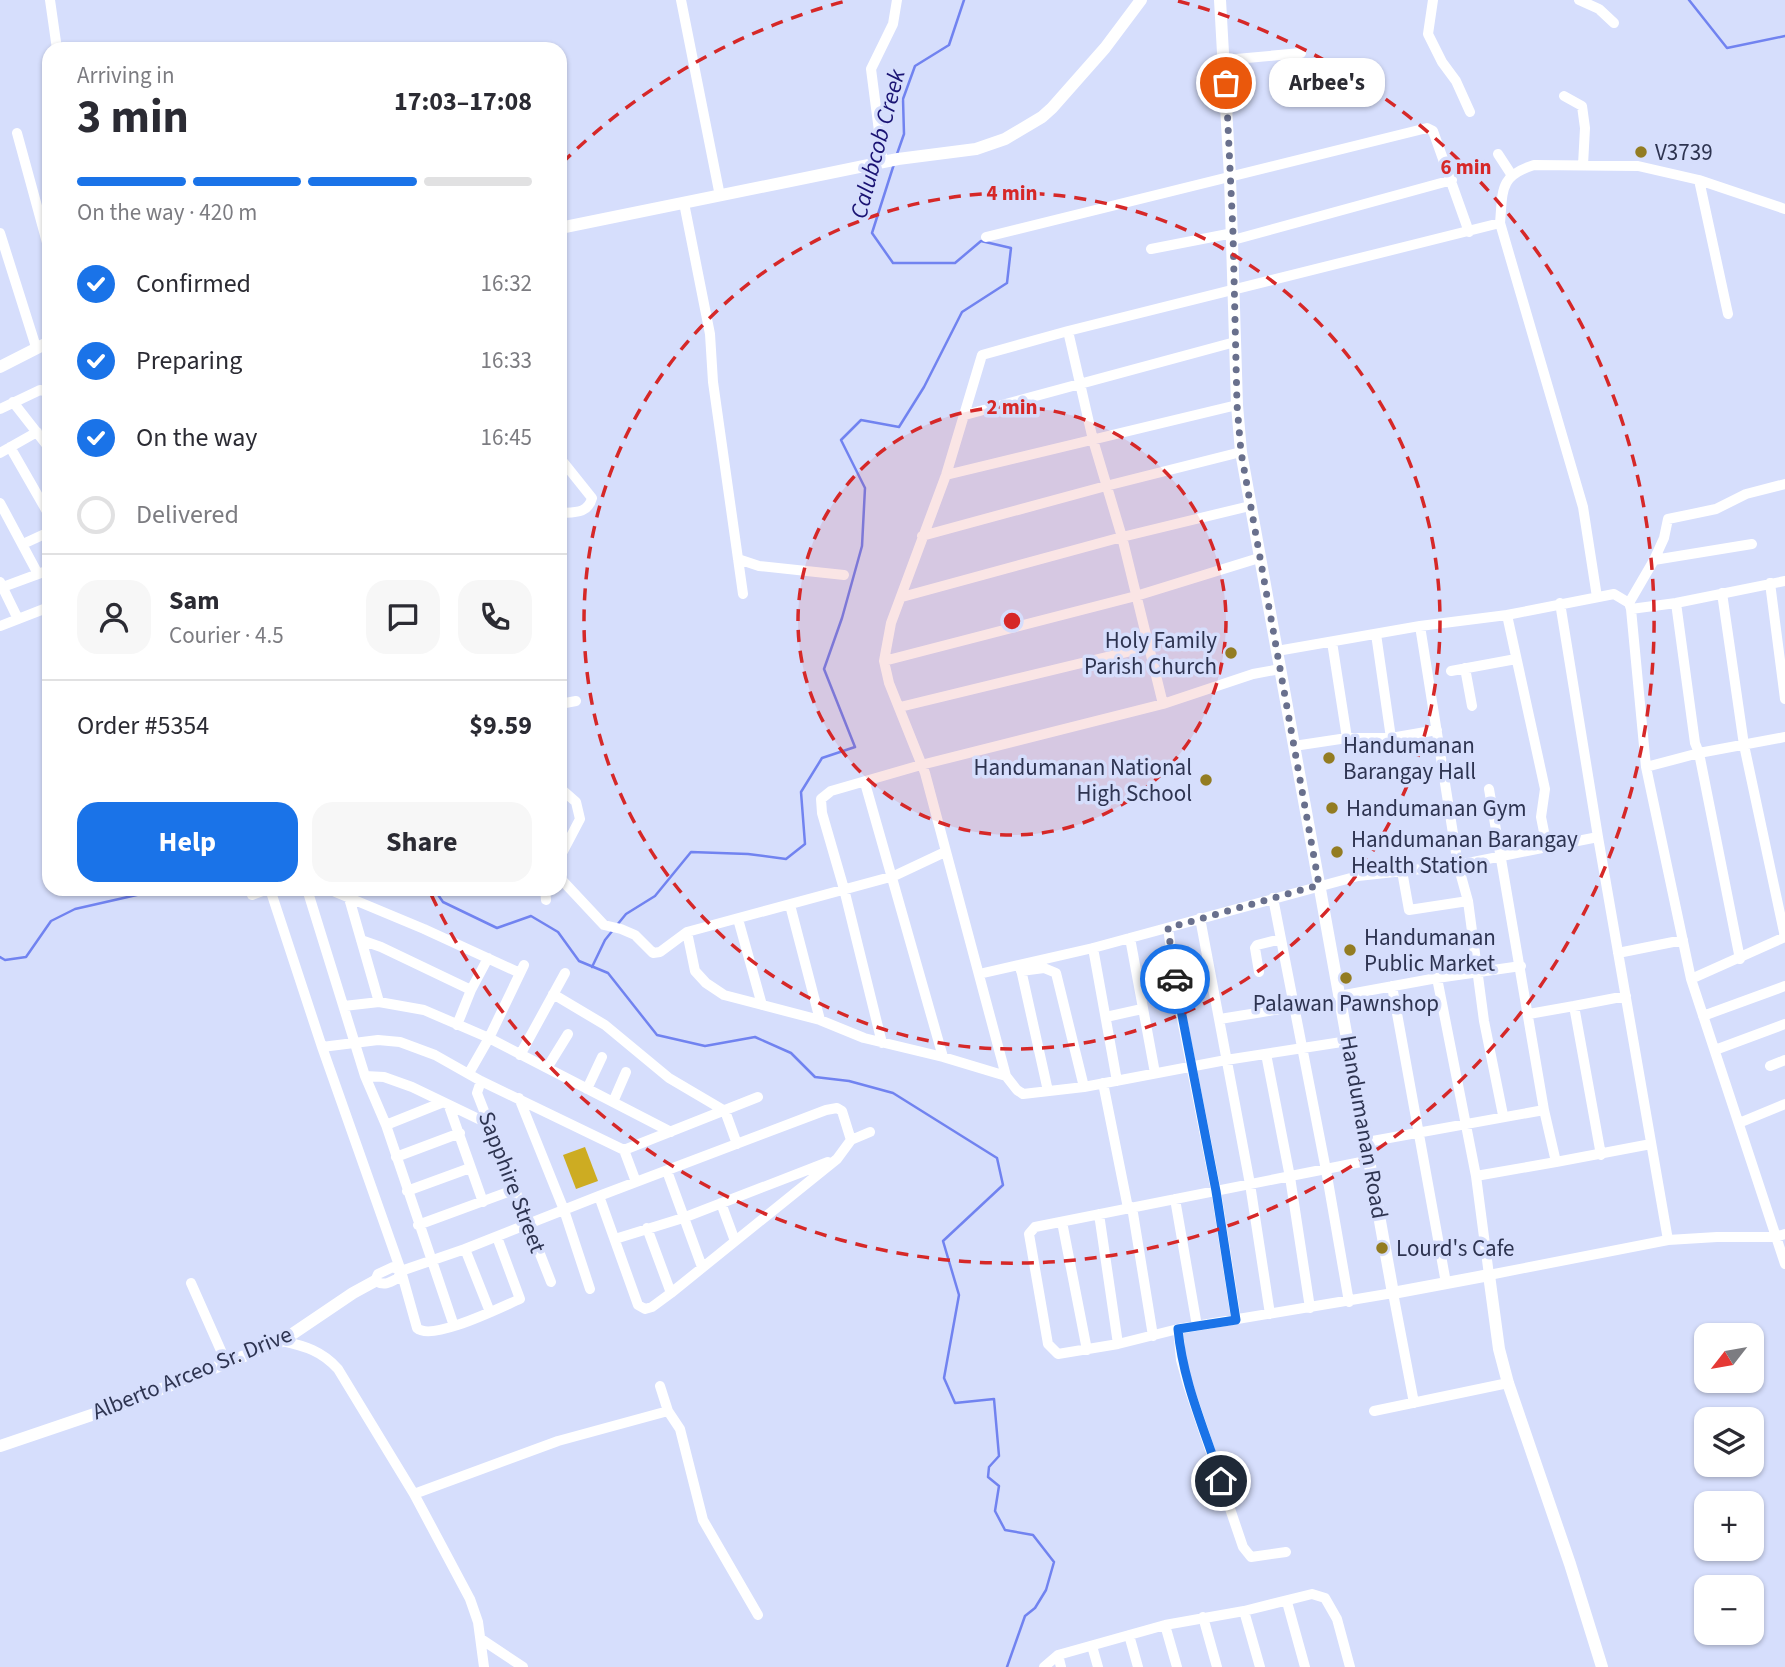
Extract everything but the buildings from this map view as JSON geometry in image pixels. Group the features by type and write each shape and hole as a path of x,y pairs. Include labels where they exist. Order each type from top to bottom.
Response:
{"street":[{"path":"50,0 56,42"},
{"path":"681,0 720,196"},
{"path":"884,162 871,69 893,24 897,0"},
{"path":"567,228 898,159 976,149 1005,139 1042,117 1088,68 1142,0"},
{"name":"Handumanan Road","path":"1220,0 1225,60 1241,452 1393,1293"},
{"path":"1433,0 1428,24 1430,42 1456,81 1469,112"},
{"path":"1579,0 1598,9 1614,23"},
{"path":"1225,60 1301,53"},
{"path":"1564,96 1582,106 1583,165"},
{"path":"986,237 1427,128 1433,131 1469,232"},
{"path":"17,134 42,225"},
{"path":"1498,154 1511,174"},
{"path":"1597,597 1583,507 1500,223 1503,197 1511,174 1534,165 1638,166 1699,180 1785,209"},
{"path":"1152,249 1233,237 1452,180"},
{"path":"1699,180 1728,314"},
{"path":"684,203 710,334 713,382 743,594"},
{"path":"1348,1041 1226,1060 1084,1087 1023,1094 1017,1090 1006,1076 921,765 889,683 884,660 891,623 946,475 984,353 1500,223"},
{"path":"0,233 36,347"},
{"path":"1068,331 1093,440 1122,537 1163,704"},
{"path":"965,415 1235,342"},
{"path":"2,363 42,345"},
{"path":"0,409 42,390"},
{"path":"13,402 42,439"},
{"path":"946,475 1237,405"},
{"path":"37,432 5,450 42,506"},
{"path":"922,536 1241,452"},
{"path":"567,466 592,498 590,506 583,511 567,512"},
{"path":"567,476 574,475"},
{"path":"1785,484 1745,494 1716,509 1671,517 1666,522 1664,538 1654,560 1630,606 1646,767 1691,979 1739,1123 1781,1236 1785,1264"},
{"path":"0,503 38,574"},
{"path":"902,597 1122,537 1250,506"},
{"path":"23,544 42,535"},
{"path":"1654,560 1752,544"},
{"path":"884,660 1136,596 1259,558"},
{"path":"738,559 759,566 844,575"},
{"path":"18,619 1,586 42,573"},
{"path":"1277,651 1420,626 1507,615 1614,594 1630,606 1676,603 1785,581"},
{"path":"1770,583 1785,699"},
{"path":"1691,979 1785,937 1744,745 1722,593"},
{"path":"1560,603 1668,1240"},
{"path":"1676,603 1695,743 1740,959"},
{"path":"0,626 42,610"},
{"path":"1507,615 1545,789 1541,817 1547,847"},
{"path":"1420,626 1458,865 1468,901 1484,1021 1503,1115"},
{"path":"1376,634 1391,738"},
{"path":"1332,642 1347,738"},
{"path":"900,707 1148,647"},
{"path":"1451,671 1516,659"},
{"path":"1465,668 1472,706"},
{"path":"882,1044 844,889 822,813 821,799 831,791 921,765 1163,704 1253,674 1280,669"},
{"path":"567,703 576,701"},
{"path":"1294,746 1347,738 1391,738 1437,730"},
{"path":"1646,767 1699,753 1785,737"},
{"path":"865,783 894,876 943,1057"},
{"path":"1489,789 1544,1110 1556,1162"},
{"path":"567,794 576,802 580,819 567,844"},
{"path":"979,974 1020,968 1358,876 1458,865 1598,836"},
{"path":"567,885 604,925 635,935 653,953 660,952 687,932 894,876 944,852"},
{"path":"1402,871 1409,910 1468,901"},
{"path":"271,896 401,1271 417,1328 429,1333 454,1326 520,1299 497,1237"},
{"path":"309,896 365,1076 386,1125 454,1326"},
{"path":"344,896 488,958 522,969 469,1073"},
{"path":"349,898 379,1002"},
{"path":"1273,898 1349,1301"},
{"path":"790,905 820,1020"},
{"path":"1200,918 1250,1184 1270,1314"},
{"path":"737,919 761,1005"},
{"path":"1168,928 1191,1067 1216,1191 1236,1320"},
{"path":"687,932 695,971 706,984 724,995 820,1020 882,1044 943,1057 1006,1076"},
{"path":"1130,938 1155,1073"},
{"path":"1259,972 1255,948 1257,945 1281,939"},
{"path":"361,940 471,990"},
{"path":"1618,953 1683,940"},
{"path":"1093,947 1117,1081"},
{"path":"457,1025 488,958"},
{"path":"1339,996 1521,966"},
{"path":"1020,968 1044,968 1056,973 1061,984 1084,1087"},
{"path":"1020,968 1048,1091"},
{"path":"520,1055 565,973"},
{"path":"1437,978 1476,1176 1496,1333 1508,1383 1602,1667"},
{"path":"1392,986 1446,1283"},
{"path":"1703,1016 1785,986"},
{"path":"553,994 605,1025 669,1078 724,1111 737,1144"},
{"path":"1528,1014 1626,996"},
{"path":"344,1006 379,1002 424,1010 489,1038 671,1132"},
{"path":"1574,1006 1601,1155"},
{"path":"1220,1019 1293,1007"},
{"path":"1106,1017 1142,1009"},
{"path":"1715,1050 1785,1024"},
{"path":"547,1068 568,1034"},
{"path":"322,1047 379,1040 400,1042 435,1055 481,1081 624,1150 636,1182"},
{"path":"1266,1054 1290,1177 1310,1308"},
{"path":"587,1089 602,1057"},
{"path":"1770,1066 1785,1060"},
{"path":"613,1102 626,1072"},
{"path":"365,1076 394,1080 491,1125"},
{"name":"Sapphire Street","path":"481,1081 477,1093 551,1282"},
{"path":"1103,1083 1130,1208 1153,1336"},
{"path":"624,1150 758,1097"},
{"path":"519,1098 564,1210 590,1289"},
{"path":"386,1125 445,1104"},
{"path":"445,1104 460,1133 483,1202"},
{"path":"1739,1123 1785,1104"},
{"path":"375,1281 388,1283 398,1278 401,1271 464,1250 826,1110 836,1108 842,1111 851,1140"},
{"path":"1367,1142 1503,1115 1544,1110"},
{"path":"598,1196 638,1305 645,1309 671,1293 837,1159 851,1140 870,1132"},
{"path":"397,1157 460,1133"},
{"path":"1476,1176 1651,1144"},
{"path":"615,1240 683,1218 837,1159"},
{"path":"1371,1160 1035,1227 1029,1234 1048,1344 1058,1354 1087,1350 1178,1329 1349,1301 1668,1240 1781,1236"},
{"path":"407,1191 470,1168"},
{"path":"667,1171 702,1268"},
{"path":"418,1225 516,1189"},
{"path":"1175,1199 1197,1326"},
{"path":"721,1203 735,1241"},
{"path":"1099,1214 1118,1344"},
{"path":"1062,1222 1087,1350"},
{"path":"647,1228 671,1293"},
{"path":"464,1250 489,1312"},
{"name":"Alberto Arceo Sr. Drive","path":"0,1446 121,1405 282,1341 375,1281"},
{"path":"191,1283 226,1362"},
{"path":"1393,1293 1414,1403"},
{"path":"1178,1329 1181,1360 1188,1385 1243,1547 1251,1557 1286,1552"},
{"path":"282,1341 307,1346 327,1357 338,1369 414,1494 470,1599 481,1639 484,1667"},
{"path":"1374,1411 1508,1383"},
{"path":"660,1386 668,1412 683,1438 703,1520 758,1615"},
{"path":"414,1494 558,1441 668,1412"},
{"path":"1044,1667 1058,1656 1165,1625 1287,1602 1312,1594 1325,1598 1337,1619 1350,1667"},
{"path":"1287,1602 1305,1667"},
{"path":"1244,1611 1260,1667"},
{"path":"1203,1617 1217,1667"},
{"path":"1165,1625 1177,1667"},
{"path":"1129,1635 1138,1667"},
{"path":"481,1639 523,1667"},
{"path":"1092,1646 1098,1667"},
{"path":"1058,1656 1061,1667"}],"shaded area":[{"path":"585,1147 598,1181 576,1189 563,1155"}],"waterway":[{"name":"Calubcob Creek","path":"897,154 904,134 903,99 915,66 949,45 964,0"},
{"path":"1689,0 1727,48 1785,36"},
{"name":"Calubcob Creek","path":"617,925 626,914 655,896 691,852 748,854 786,859 805,844 801,792 822,758 855,747 824,669 842,618 862,546 865,488 841,440 861,420 899,427 924,387 962,312 1007,283 1011,248 981,241 955,263 893,263 872,233 894,164"},
{"path":"0,957 5,960 26,957 51,921 75,909 132,896"},
{"path":"439,896 443,902 497,928 531,916 558,932 579,961 608,973 657,1035 705,1046 755,1037 791,1053 815,1077 849,1081 893,1093 997,1158 1003,1185 943,1241 959,1295 944,1378 955,1403 994,1399 999,1456 989,1467 988,1477 999,1486 995,1511 1005,1530 1033,1535 1054,1562 1046,1590 1035,1608 1025,1616 1007,1667"},
{"name":"Calubcob Creek","path":"592,967 613,930"}],"way so far":[{"path":"1175,979 1168,928 1319,885 1241,452 1226,83"}],"place":[{"name":"Arbee's","path":"1226,83"},
{"name":"V3739","path":"1641,152"},
{"name":"Holy Family Parish Church","path":"1231,653"},
{"name":"Handumanan Barangay Hall","path":"1329,758"},
{"name":"Handumanan National High School","path":"1206,780"},
{"name":"Handumanan Gym","path":"1332,808"},
{"name":"Handumanan Barangay Health Station","path":"1337,852"},
{"name":"Handumanan Public Market","path":"1350,950"},
{"name":"Palawan Pawnshop","path":"1346,978"},
{"name":"Lourd's Cafe","path":"1382,1248"}],"route":[{"path":"1175,979 1216,1191 1236,1320 1178,1329 1181,1360 1188,1385 1221,1481"}]}
